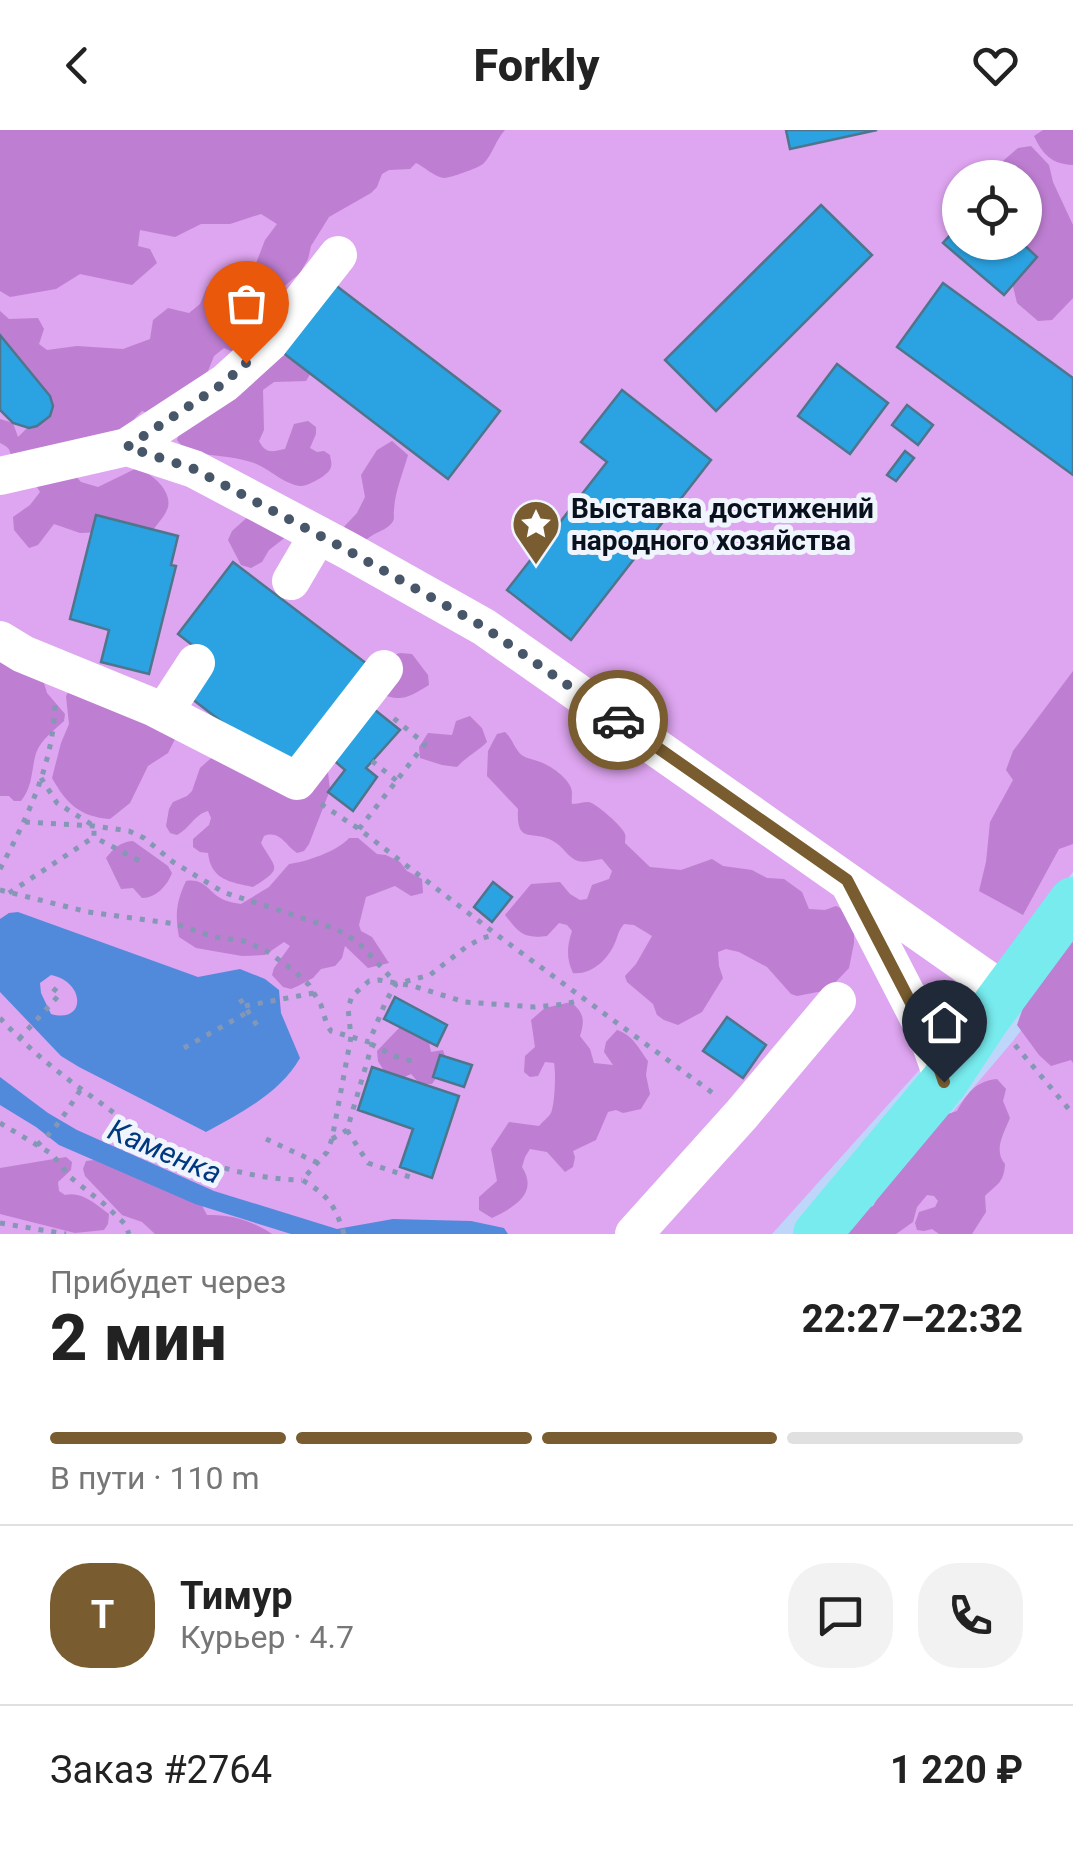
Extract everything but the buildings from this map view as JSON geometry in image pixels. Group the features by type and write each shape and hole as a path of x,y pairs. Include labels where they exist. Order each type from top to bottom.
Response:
{"main road":[{"path":"818,1234 944,1082 985,1020 1008,1016 1073,900"}],"lane":[{"path":"0,476 127,447 239,370 268,343 338,256"},
{"path":"127,447 194,469 484,627 847,880 1008,1016"},
{"path":"291,581 318,535"},
{"path":"0,640 22,654 164,712 297,781 375,682"},
{"path":"164,712 196,663"},
{"path":"847,880 928,1036 944,1082"},
{"path":"634,1234 837,1000"}],"path":[{"path":"359,829 425,744 375,682"},
{"path":"0,869 25,822 41,778 55,700"},
{"path":"372,761 396,780"},
{"path":"41,778 57,803 94,826"},
{"path":"310,798 359,829 742,1114"},
{"path":"25,822 94,826 144,838 173,862 223,892 336,928 366,949 396,984"},
{"path":"94,826 94,837"},
{"path":"94,837 142,862"},
{"path":"10,894 94,837"},
{"path":"0,890 88,912 176,924 214,937 244,941 294,970 314,993 331,1031 416,1062"},
{"path":"332,1139 347,1130 362,1088 371,1044 386,1000 396,984 430,975 466,947 497,935"},
{"path":"302,1180 327,1152 332,1139 350,1037 348,1008 352,996 369,982 414,986 464,1002 535,1007 584,999"},
{"path":"22,1036 60,994 49,984"},
{"path":"184,1048 247,1010 314,993"},
{"path":"240,998 258,1027"},
{"path":"1008,1016 1073,1114"},
{"path":"0,1018 136,1130 213,1163 262,1177 302,1180 324,1192 344,1234"},
{"path":"37,1145 61,1120 82,1089"},
{"path":"0,1123 52,1154 70,1177 125,1224 128,1234"},
{"path":"347,1130 368,1163 416,1179"},
{"path":"266,1139 318,1163"},
{"path":"0,1222 66,1234"}],"shaded area":[{"name":"Выставка достижений народного хозяйства","path":"0,130 1073,130 1073,872 930,1058 772,1234 0,1234"},
{"path":"0,130 505,130 483,164 464,172 444,178 416,163 410,169 382,174 371,193 329,217 300,273 249,316 251,324 258,327 266,306 281,302 238,354 224,348 214,356 202,386 153,415 142,411 135,418 134,429 71,471 81,482 98,487 137,468 148,474 164,489 168,501 166,513 153,530 80,533 54,524 38,545 29,548 14,530 13,517 40,492 15,464 8,448 0,443 0,419 13,423 18,437 33,422 0,370 0,311 9,319 38,318 44,329 39,344 47,350 77,346 123,349 150,339 153,320 168,308 189,313 200,304 207,287 255,266 265,240 277,224 261,214 230,224 201,224 175,237 140,230 138,246 150,249 157,263 132,285 80,274 56,289 10,297 0,291"},
{"path":"1043,130 1073,130 1073,165 1059,163 1045,153 1034,136"},
{"path":"1031,146 1049,165 1073,225 1073,298 1052,320 1038,321 1017,303 1010,274 1011,260 1042,260 1042,160 1004,160 1018,148"},
{"path":"269,355 296,357 315,366 306,381 274,382 263,390 264,430 259,441 264,448 285,449 294,424 308,421 316,427 310,448 330,455 329,471 304,486 288,483 251,462 187,452 177,440 183,421"},
{"path":"392,441 408,455 396,496 394,520 363,543 341,530 365,497 361,475 377,450"},
{"path":"251,514 287,536 251,568 241,565 228,540"},
{"path":"412,654 428,675 429,685 402,698 373,692 387,657"},
{"path":"0,660 43,680 47,693 65,714 64,721 38,748 30,784 21,801 0,796"},
{"path":"1073,671 1073,844 1059,849 1023,915 979,891 990,822 1013,780 1006,770 1013,751"},
{"path":"78,676 179,731 168,753 148,766 130,803 110,819 75,807 52,778 69,724 66,696"},
{"path":"470,716 482,728 487,742 457,767 420,758 419,747 428,733 452,735 456,721"},
{"path":"505,732 522,755 549,766 566,780 572,790 572,804 592,803 614,821 625,834 625,843 650,867 681,870 712,859 723,866 784,879 802,892 809,909 836,906 850,913 854,920 854,943 849,968 828,990 797,996 767,967 726,949 718,952 723,978 702,1012 678,1025 657,1015 653,1004 627,982 625,976 652,936 634,925 624,924 610,953 596,966 573,973 568,952 572,931 567,925 559,923 547,936 532,937 518,930 505,915 531,884 560,882 570,894 587,899 592,885 609,879 612,871 602,859 578,861 553,841 523,832 518,809 487,776 488,751 497,734"},
{"path":"219,751 327,763 330,790 309,844 297,853 278,837 264,836 261,843 274,868 253,887 217,874 208,853 193,847 193,839 209,825 208,811 177,835 166,826 173,802 192,791 200,768"},
{"path":"349,838 358,838 377,854 400,862 422,879 423,893 411,896 395,886 366,897 361,931 372,937 389,963 368,968 345,946 335,966 321,969 313,978 291,989 283,987 272,975 290,946 284,942 265,955 242,956 196,948 179,937 177,909 186,881 203,884 224,900 241,904 269,887 289,864 321,855"},
{"path":"133,841 172,873 152,896 142,898 133,888 121,889 106,858 118,846"},
{"path":"1073,934 1073,1063 1071,1060 1051,1066 1017,1025 1025,1002"},
{"path":"1073,963 1073,1234 849,1234 1013,1041"},
{"path":"571,1002 581,1013 580,1036 594,1063 613,1065 604,1052 606,1042 617,1030 623,1032 648,1061 650,1094 641,1109 608,1112 596,1140 573,1151 573,1167 565,1172 547,1152 530,1149 522,1167 528,1185 526,1192 516,1204 492,1218 479,1210 479,1197 497,1181 491,1149 509,1122 539,1126 552,1109 554,1063 545,1062 538,1076 530,1077 524,1072 525,1056 535,1047 531,1020 545,1008"},
{"path":"400,1027 427,1032 431,1052 443,1050 447,1062 432,1084 420,1084 411,1074 400,1079 387,1076 378,1061 377,1051"},
{"path":"997,1079 1006,1089 1003,1101 1010,1118 1000,1147 1005,1164 999,1183 985,1196 986,1212 972,1234 917,1230 919,1212 935,1207 938,1201 927,1195 917,1207 913,1222 896,1234 847,1234 945,1115 957,1111 977,1086"},
{"path":"66,1157 72,1162 71,1170 58,1182 59,1191 83,1197 109,1214 104,1230 75,1233 0,1214 0,1168"},
{"path":"94,1160 200,1202 207,1215 241,1219 272,1234 155,1234 142,1222 122,1215 85,1176 86,1161"}],"water":[{"path":"18,912 198,977 240,969 265,979 279,990 281,1013 300,1058 271,1092 206,1132 61,1056 0,992 0,919","holes":["51,975 62,979 76,993 76,1008 71,1013 51,1014 40,983"]},
{"path":"0,1077 77,1130 214,1191 337,1229 393,1219 471,1221 504,1228 508,1234 291,1234 195,1204 59,1145 0,1105"}],"way so far":[{"path":"246,363 224,383 127,447 194,469 347,550 484,627 618,720"}],"place":[{"name":"Выставка достижений народного хозяйства","path":"536,566"}],"route":[{"path":"618,720 847,880 928,1036 944,1082"}],"water label":[{"name":"Каменка","path":"165,1151"}]}
